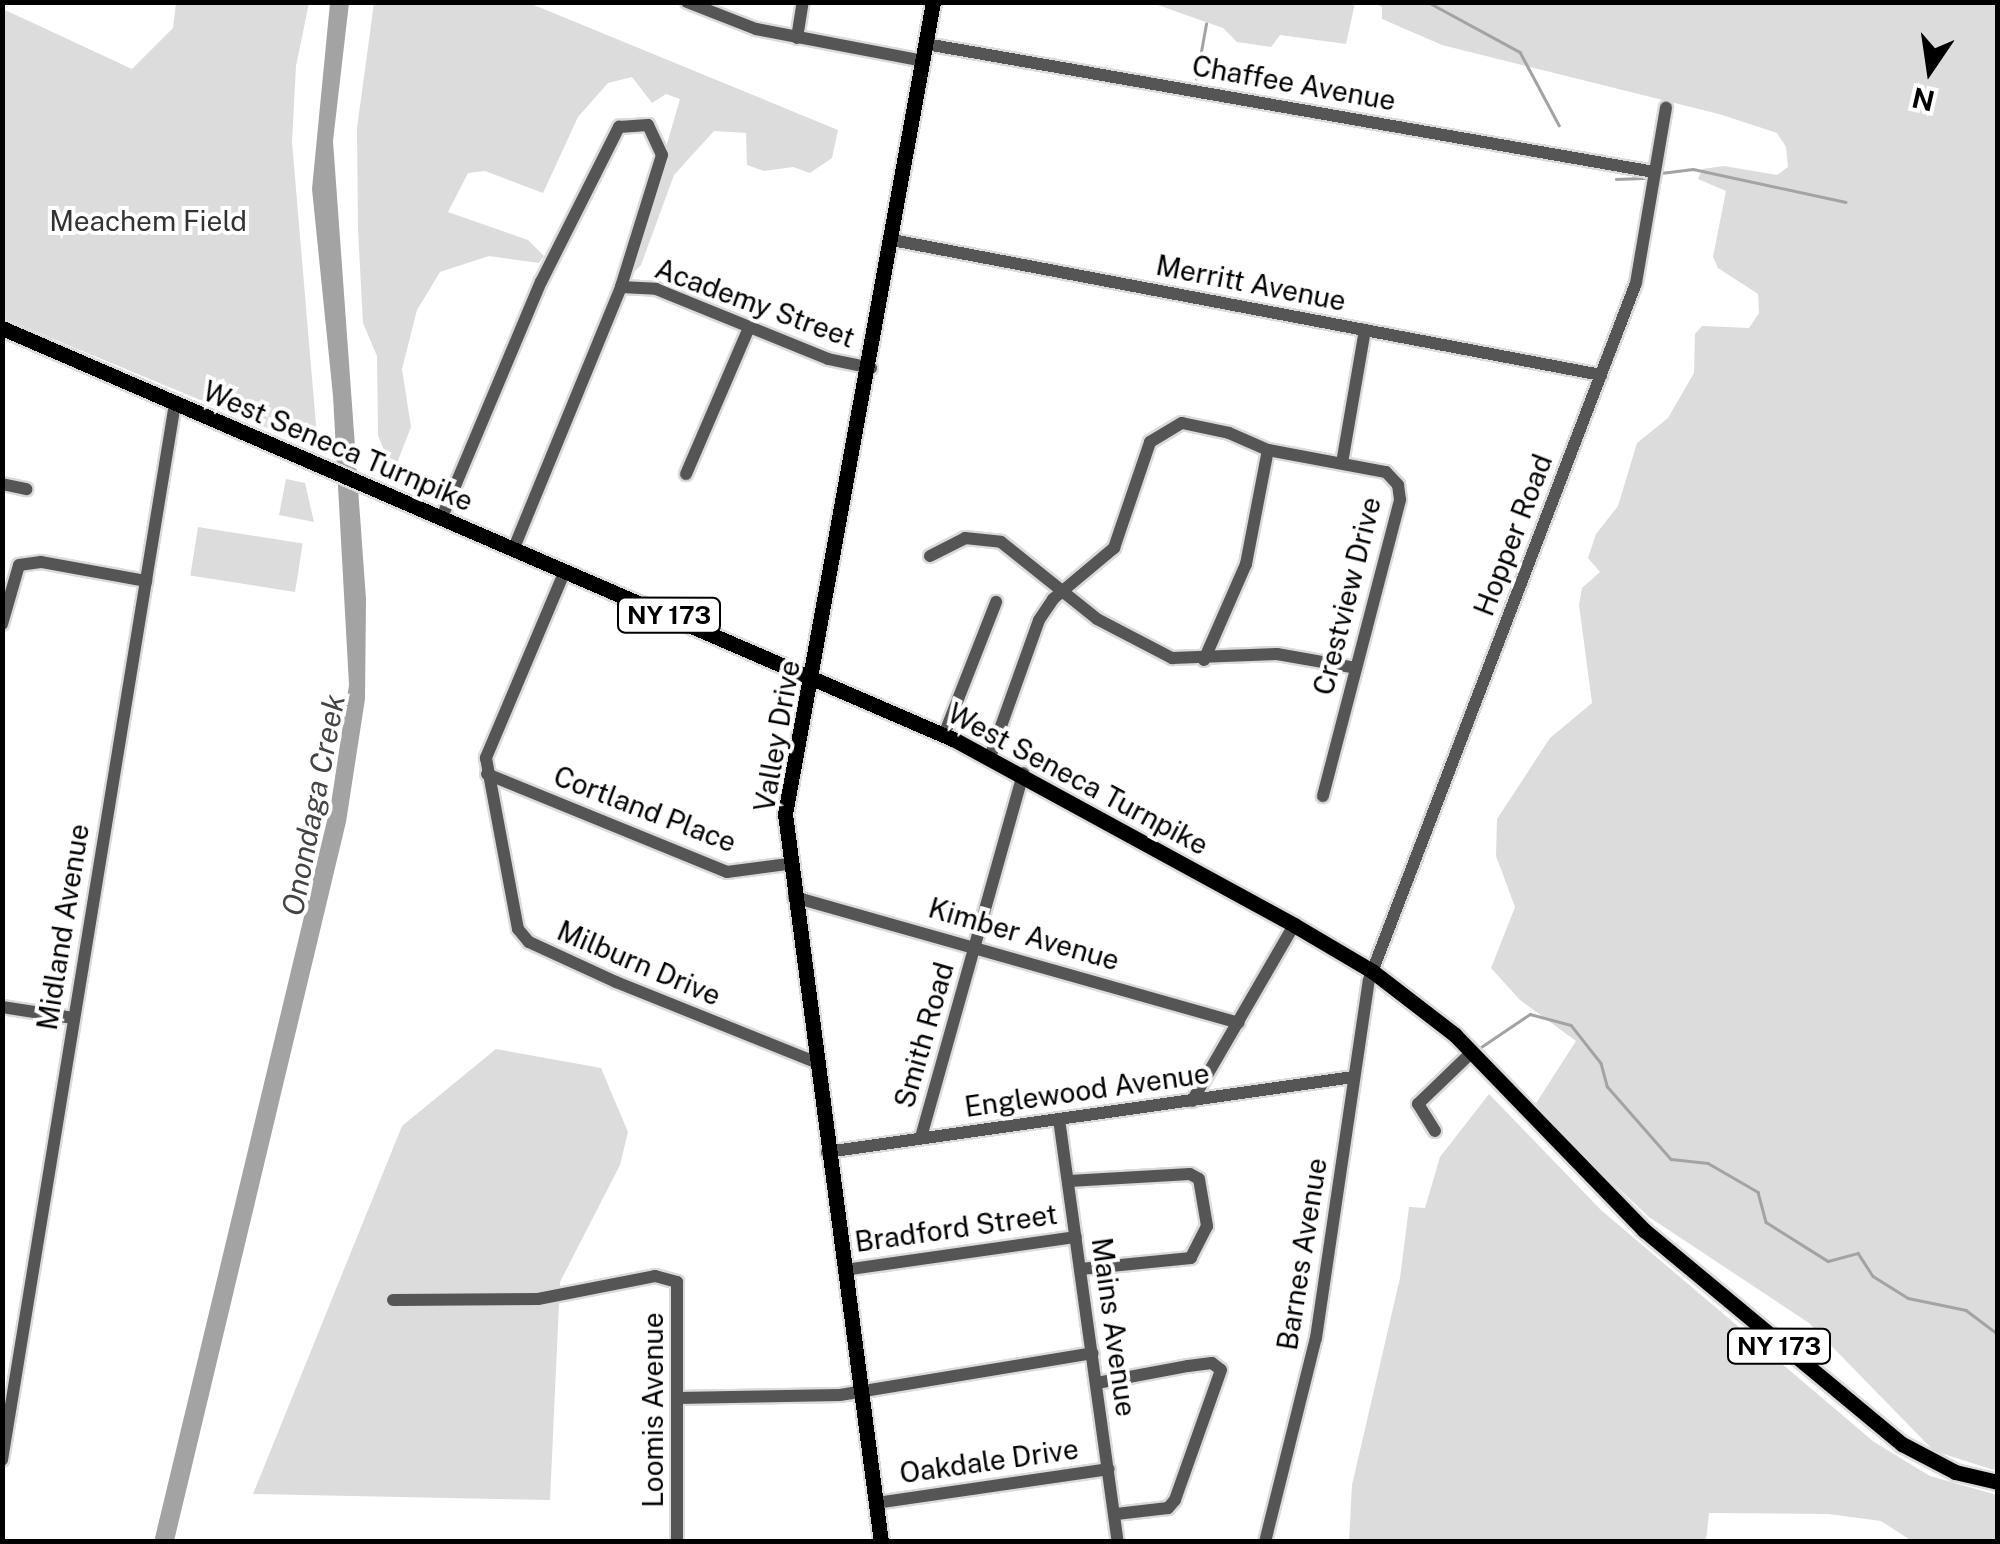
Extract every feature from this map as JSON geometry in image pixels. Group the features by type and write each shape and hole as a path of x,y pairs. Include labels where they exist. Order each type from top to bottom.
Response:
{"main road":[{"name":"Valley Drive","path":"881,1542 788,864 786,814 871,368 933,2"},
{"name":"West Seneca Turnpike","path":"2,328 944,734 1023,773 1294,925 1372,971 1471,1053 1584,1173 1712,1292 1902,1444 1955,1472 1998,1482"}],"street":[{"name":"Chaffee Avenue","path":"687,2 796,38 924,52 1654,172"},
{"path":"796,38 803,2"},
{"name":"Hopper Road","path":"1372,971 1636,283 1666,108"},
{"path":"442,518 541,282 620,128 638,123 657,134 662,155 621,287 513,550"},
{"name":"Merritt Avenue","path":"892,240 1601,375"},
{"name":"Academy Street","path":"621,287 656,289 749,328 871,368"},
{"path":"686,474 749,328"},
{"name":"Crestview Drive","path":"1323,796 1400,500 1392,476 1342,463 1365,330"},
{"name":"Midland Avenue","path":"2,1460 175,402"},
{"path":"990,756 1027,644 1064,590 1114,548 1150,442 1162,430 1182,424 1229,432 1268,450 1342,463"},
{"path":"1204,660 1246,564 1268,450"},
{"path":"2,484 26,488"},
{"path":"930,556 965,538 1001,542 1152,651 1204,660 1277,654 1356,668"},
{"path":"2,624 17,567 41,562 146,581"},
{"name":"Milburn Drive","path":"564,573 492,740 487,774 518,929 529,942 783,1054 815,1062"},
{"path":"944,734 996,602"},
{"name":"Smith Road","path":"922,1138 1023,773"},
{"name":"Cortland Place","path":"487,774 727,872 788,864"},
{"name":"Kimber Avenue","path":"794,898 976,945 1238,1023"},
{"path":"1192,1101 1294,925"},
{"name":"Barnes Avenue","path":"1265,1542 1316,1338 1372,971"},
{"path":"2,1008 72,1018"},
{"path":"1435,1131 1418,1104 1471,1053"},
{"name":"Englewood Avenue","path":"827,1152 1353,1077"},
{"name":"Mains Avenue","path":"1059,1119 1118,1542"},
{"path":"1069,1181 1190,1174 1199,1179 1207,1226 1191,1258 1081,1269"},
{"name":"Bradford Street","path":"844,1270 1076,1236"},
{"name":"Loomis Avenue","path":"392,1300 538,1299 655,1276 674,1280 677,1542"},
{"path":"678,1398 822,1397 1092,1353"},
{"path":"1097,1383 1212,1363 1221,1370 1176,1500 1155,1511 1116,1514"},
{"name":"Oakdale Drive","path":"876,1503 1109,1470"}],"green space":[{"name":"Meachem Field","path":"176,3 309,3 296,66 292,142 318,449 3,318 3,9 132,69 173,28"},
{"path":"374,3 529,3 838,130 832,158 810,173 793,167 764,171 747,165 746,133 714,131 674,175 641,265 628,278 680,99 666,94 652,103 632,77 608,83 578,117 543,193 485,171 468,173 448,212 528,240 544,256 539,263 489,256 440,272 417,310 402,369 411,427 397,463 388,460 378,435 377,356 363,323 358,230 357,128"},
{"path":"1152,3 1355,3 1346,44 1280,35 1271,47 1237,42 1223,28"},
{"path":"1374,3 1997,3 1997,1471 1934,1451 1809,1323 1649,1217 1533,1108 1576,1041 1520,1000 1491,968 1515,907 1496,856 1497,819 1550,738 1592,703 1579,605 1582,588 1600,572 1588,558 1596,534 1618,506 1637,443 1668,418 1694,373 1695,334 1702,326 1749,328 1759,313 1758,294 1718,268 1713,257 1726,191 1698,179 1702,169 1724,166 1777,175 1788,167 1786,147 1777,133 1719,114 1442,45 1382,19 1382,7"},
{"path":"286,479 305,483 314,522 279,515"},
{"path":"198,527 303,544 295,592 190,575"},
{"path":"496,1049 601,1068 628,1132 620,1165 560,1282 550,1500 253,1494 402,1126"},
{"path":"1489,1094 1601,1210 1874,1442 1930,1476 1997,1495 1997,1541 1912,1541 1881,1521 1828,1514 1709,1513 1706,1541 1349,1541 1352,1485 1400,1278 1409,1207 1425,1208 1440,1157"}],"shaded area":[{"path":"330,3 349,3 333,141 366,599 365,699 346,822 174,1541 154,1542 331,804 349,685 333,396 312,189"}],"waterway":[{"path":"1428,2 1520,52 1559,125"},
{"path":"1196,79 1206,24"},
{"path":"1661,173 1693,169 1845,202"},
{"path":"1616,179 1649,178"},
{"path":"1481,1047 1530,1014 1571,1025 1601,1063 1607,1086 1671,1159 1708,1163 1758,1192 1766,1222 1828,1261 1858,1253 1873,1276 1908,1298 1966,1310 1998,1334"}],"water label":[{"name":"Onondaga Creek","path":"313,805"}]}
